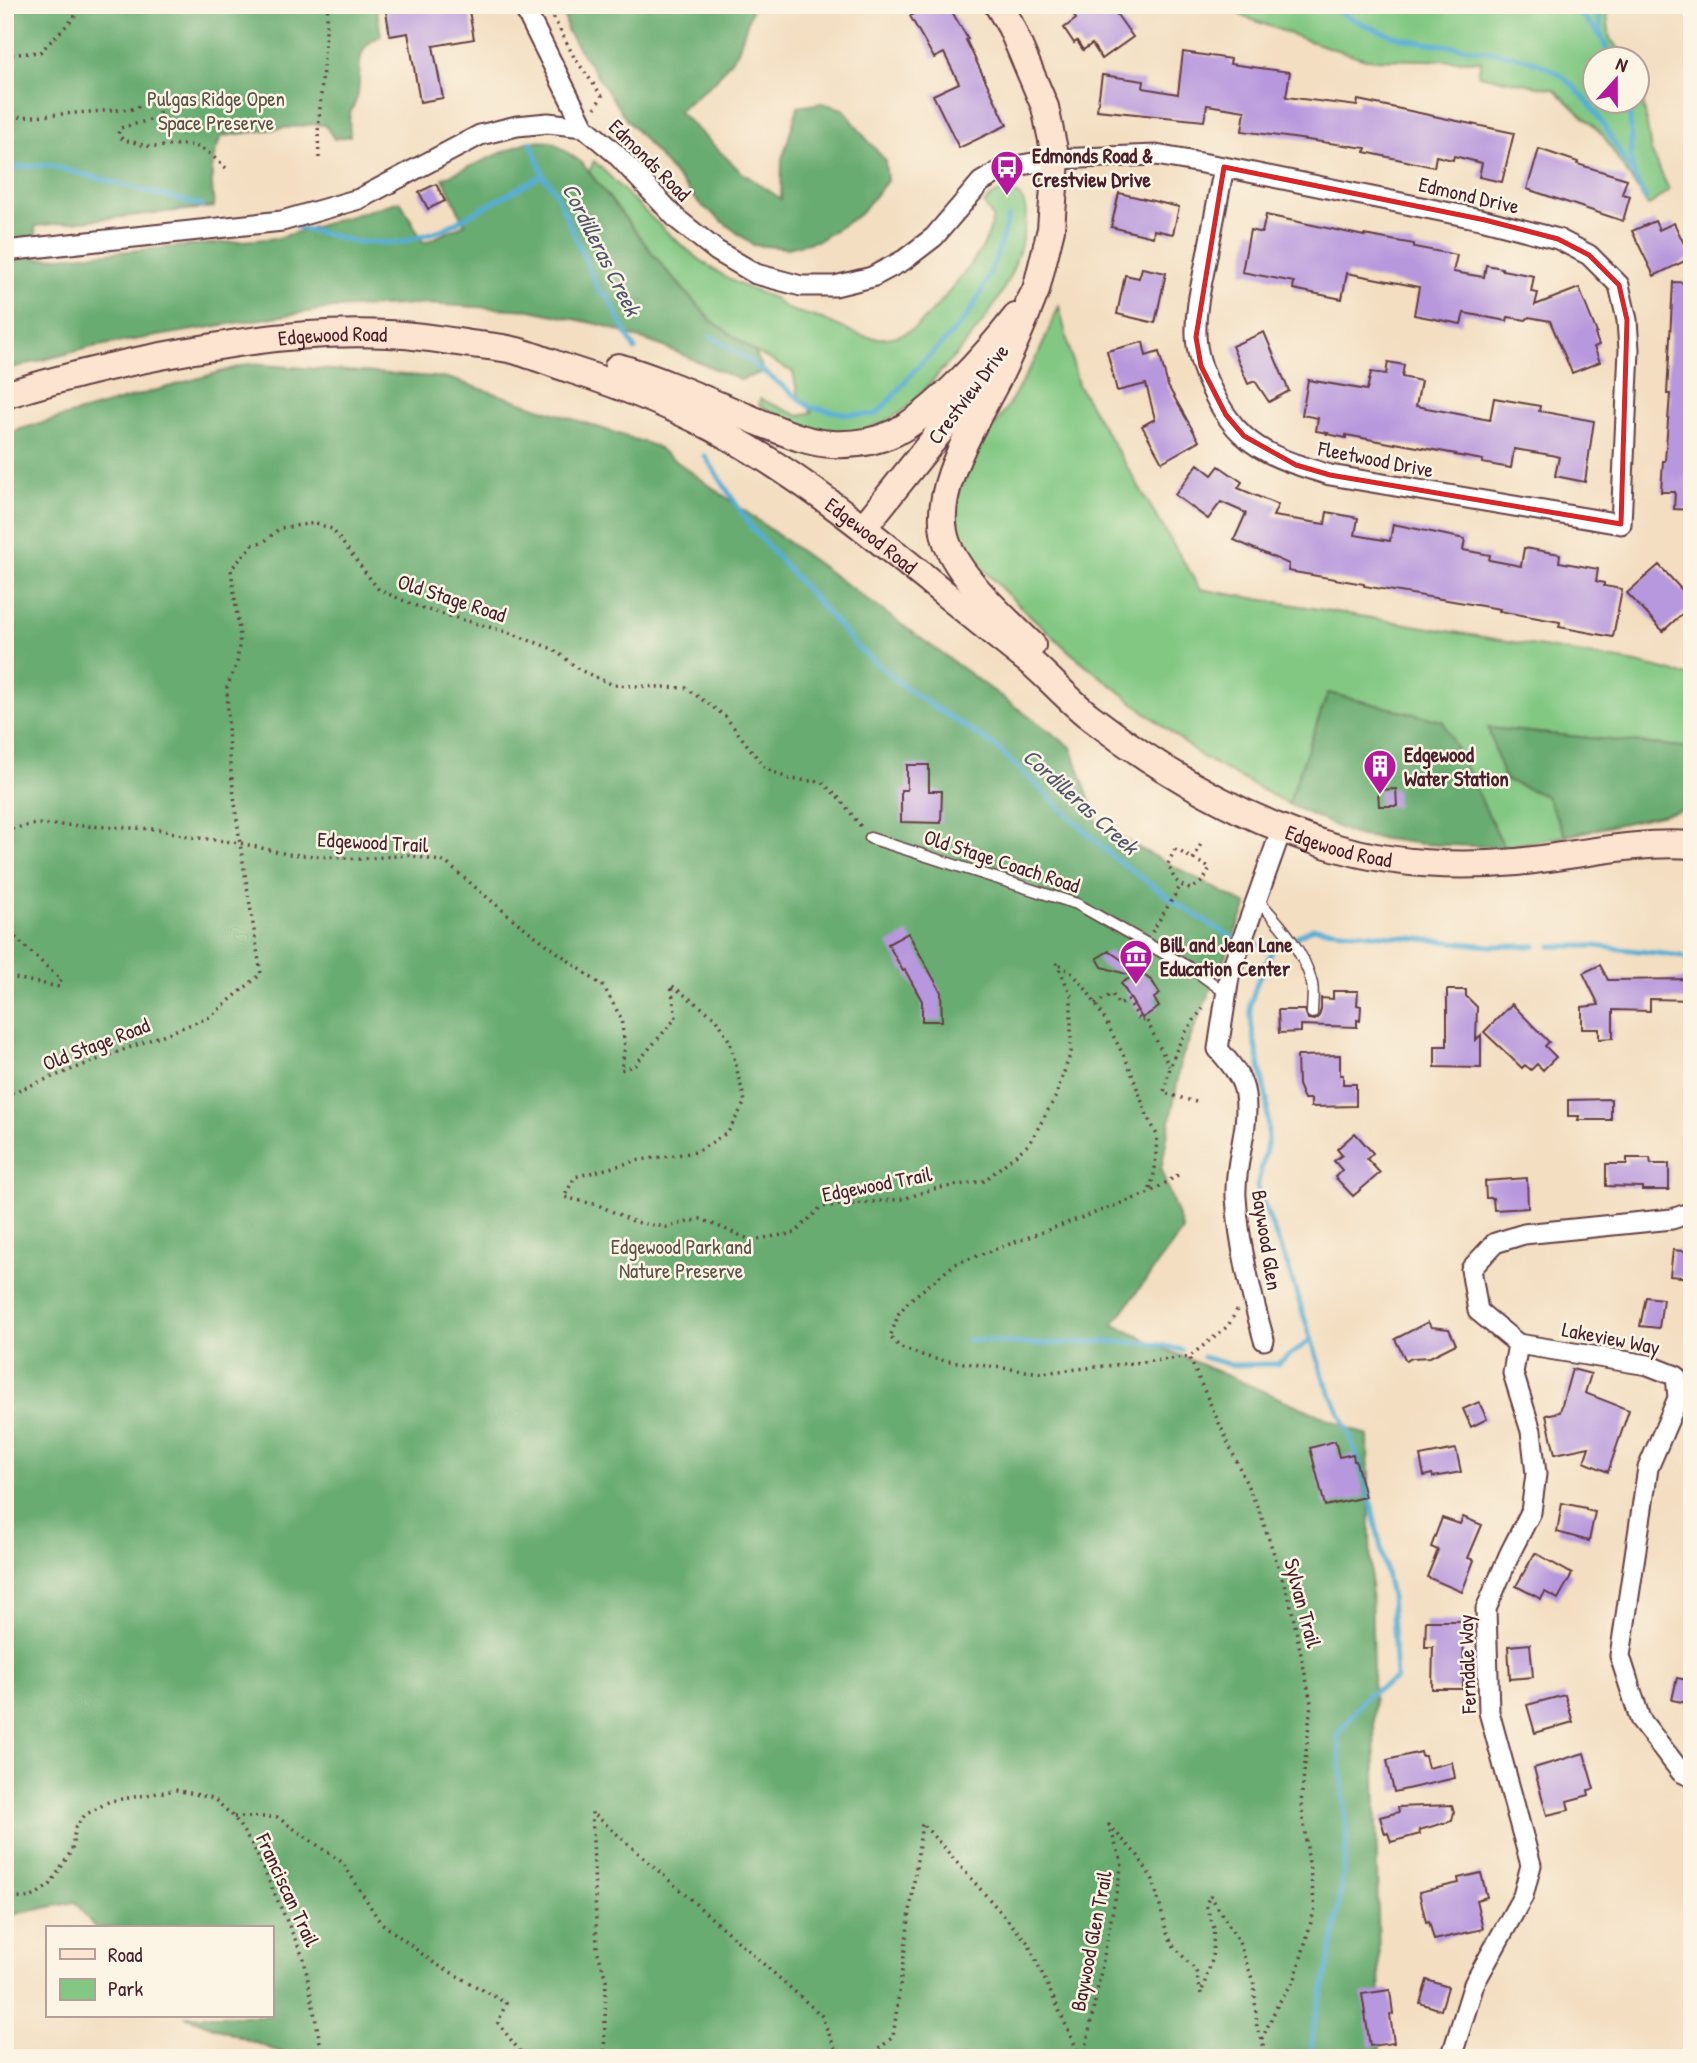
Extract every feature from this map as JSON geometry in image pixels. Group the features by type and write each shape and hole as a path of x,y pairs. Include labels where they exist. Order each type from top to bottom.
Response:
{"main road":[{"name":"Crestview Drive","path":"863,528 991,368 1036,290 1051,229 1056,159 1045,107 1011,27 998,5"},
{"path":"514,350 563,354 601,362 667,383 808,440 852,444 892,434 912,422 998,340 1036,290"},
{"path":"1036,290 1001,372 949,479 942,512 947,544 970,579 1009,622 1182,779"},
{"name":"Edgewood Road","path":"5,395 133,361 230,344 290,337 385,334 430,337 514,350 620,385 678,410 730,437 777,466 863,528 1035,666 1087,714 1138,751 1232,806 1282,828 1362,855 1441,865 1519,862 1639,845 1692,845"}],"street":[{"path":"523,5 584,127"},
{"name":"Edmonds Road","path":"5,250 282,221 349,203 480,135 517,126 548,123 584,127 615,153 677,219 717,251 755,274 801,286 835,286 872,277 904,260 934,237 981,182 1005,168 1056,159"},
{"name":"Edmond Drive","path":"1056,159 1156,156 1224,167 1485,220 1558,239 1588,255 1619,285 1627,320 1629,350 1621,524"},
{"name":"Fleetwood Drive","path":"1224,167 1198,304 1196,337 1201,366 1226,415 1244,436 1267,452 1296,465 1330,475 1621,524"},
{"name":"Baywood Glen","path":"1264,1340 1238,1229 1235,1175 1245,1118 1245,1094 1236,1073 1218,1049 1225,986 1282,828"},
{"path":"1518,1344 1478,1311 1471,1269 1494,1243 1524,1234 1672,1219 1692,1212"},
{"name":"Lakeview Way","path":"1518,1344 1648,1365 1676,1376 1678,1398 1648,1468 1620,1656 1640,1719 1681,1772 1692,1777"},
{"name":"Ferndale Way","path":"1451,2058 1474,1984 1523,1896 1531,1865 1489,1712 1486,1609 1531,1512 1536,1474 1531,1431 1513,1373 1518,1344"}],"lane":[{"name":"Old Stage Coach Road","path":"870,838 1077,904 1225,986"},
{"path":"1256,904 1274,918 1302,958 1312,986 1312,1013"}],"path":[{"path":"5,55 40,52 74,18 80,5"},
{"path":"319,158 318,133 327,5"},
{"path":"547,5 574,58 603,96 584,127"},
{"path":"5,118 132,109 157,104 160,107 159,114 154,118 120,128 118,134 121,139 150,148 191,145 209,153 226,168"},
{"name":"Old Stage Road","path":"5,1095 210,1017 261,974 229,756 227,687 237,663 240,637 231,569 253,545 265,541 280,528 316,523 332,529 379,590 421,608 506,632 553,649 580,670 613,685 686,688 725,716 765,768 789,779 822,782 840,799 870,838"},
{"name":"Edgewood Trail","path":"5,830 37,824 157,829 288,853 359,859 408,855 445,862 518,923 604,987 621,1018 625,1047 621,1070 635,1065 676,1018 671,985 716,1018 730,1042 744,1102 728,1132 697,1152 640,1160 575,1177 564,1197 598,1205 635,1222 667,1227 701,1219 751,1240 795,1233 821,1207 903,1199 933,1189 984,1181 1029,1144 1055,1098 1071,1052 1071,995 1056,962 1074,975 1095,1004 1129,1066 1146,1114 1157,1135 1155,1170 1149,1193"},
{"path":"1193,859 1201,844"},
{"path":"1175,849 1193,859 1210,868 1204,880 1190,889 1174,880 1168,864 1175,849"},
{"path":"1152,931 1181,885"},
{"path":"5,928 61,980 60,987 5,976"},
{"path":"1196,1102 1164,1093 1169,1066 1177,1045 1189,1026 1225,986"},
{"path":"1095,1004 1112,994 1119,1005 1128,1000 1141,1022 1146,1019 1169,1066"},
{"path":"1178,1175 1149,1193 955,1264 904,1306 890,1337 901,1348 934,1359 1041,1373 1189,1357 1228,1326 1239,1302"},
{"name":"Sylvan Trail","path":"1189,1357 1261,1513 1290,1601 1311,1703 1301,1803 1315,1908 1294,1979 1278,2004 1262,2039"},
{"name":"Franciscan Trail","path":"5,1897 32,1897 50,1885 72,1850 75,1828 85,1815 110,1801 176,1790 213,1798 234,1818 254,1848 304,1959 323,2058"},
{"path":"604,2058 606,1980 597,1949 592,1812 821,2015 839,2058"},
{"path":"234,1818 277,1817 342,1863 380,1922 434,1963 506,2003 498,2023 525,2058"},
{"name":"Baywood Glen Trail","path":"868,2058 893,2037 922,1823 1028,1942 1083,2058"},
{"name":"Baywood Glen Trail","path":"1083,2058 1122,1863 1109,1825 1138,1856 1153,1880 1167,1933 1173,1945 1196,1971 1201,1994 1212,1960 1214,1928 1206,1905 1210,1895 1239,1941 1254,1984 1257,2030 1262,2039"},
{"path":"1262,2039 1266,2058"}],"highlighted area":[{"path":"1224,167 1485,220 1558,239 1589,255 1619,285 1627,320 1621,524 1330,475 1296,465 1244,436 1226,415 1201,366 1196,337"}],"green space":[{"name":"Pulgas Ridge Open Space Preserve","path":"5,5 376,5 381,36 365,47 362,54 359,89 349,116 350,136 334,139 325,125 315,124 222,136 213,162 214,207 35,226 38,259 278,238 400,201 424,243 465,224 443,178 529,141 552,142 581,162 665,269 711,320 755,352 764,372 740,380 667,348 602,325 531,310 426,304 333,308 235,323 92,347 5,370"},
{"path":"566,5 753,5 738,51 716,80 678,111 740,171 781,199 782,160 798,107 822,103 844,109 885,160 887,181 860,214 819,240 788,248 753,245 700,204 626,119 567,31 564,9"},
{"path":"1225,5 1606,5 1610,39 1617,46 1582,46 1582,115 1554,89 1478,75 1481,61 1366,59 1245,17"},
{"path":"1583,116 1645,116 1651,151 1669,190 1648,206 1602,134"},
{"path":"594,161 672,237 724,276 774,298 790,310 875,338 887,338 913,329 950,291 986,241 993,218 984,204 992,196 1004,191 1019,195 1025,209 1025,224 1011,274 992,309 968,341 914,401 895,416 871,427 852,432 824,431 785,418 759,405 760,399 799,416 812,412 798,394 793,372 755,352 711,320 665,269 589,172"},
{"path":"1059,306 1078,385 1200,589 1637,663 1692,677 1692,748 1489,728 1504,779 1546,796 1566,836 1504,847 1442,721 1328,693 1288,804 1202,757 1071,653 964,550 957,524 956,497 972,459 1039,353"},
{"name":"Edgewood Park and Nature Preserve","path":"248,364 448,378 655,446 1071,747 1099,827 1247,905 1182,1057 1161,1170 1183,1230 1113,1324 1368,1436 1381,2058 295,2058 190,2018 273,2018 273,1926 93,1926 75,1902 5,1916 5,436 21,429"},
{"path":"1328,693 1443,721 1504,847 1422,844 1354,835 1288,804"},
{"path":"1488,728 1692,748 1692,812 1683,810 1566,836 1546,796 1504,779"}],"building":[{"path":"385,5 468,5 474,39 433,46 443,98 420,102 408,33 390,36"},
{"path":"909,5 948,5 968,39 966,40 1007,125 959,148 933,95 959,83 944,53 934,58 910,16 914,14"},
{"path":"1068,5 1110,5 1133,37 1102,59 1092,44 1083,50 1077,41 1074,43 1064,28 1076,19"},
{"path":"1183,52 1231,59 1230,64 1290,72 1286,97 1357,106 1358,100 1514,133 1502,182 1479,177 1482,163 1454,156 1453,160 1436,156 1434,167 1365,152 1366,148 1242,131 1245,111 1207,105 1204,121 1097,110 1102,75 1144,81 1143,88 1178,94"},
{"path":"1539,149 1627,179 1622,194 1630,196 1623,221 1527,189"},
{"path":"436,184 445,201 428,209 419,192"},
{"path":"1119,193 1179,207 1173,234 1154,230 1153,237 1111,227"},
{"path":"1266,215 1457,255 1453,272 1484,277 1486,265 1534,276 1531,292 1538,293 1535,305 1579,288 1597,333 1595,334 1599,345 1594,347 1600,362 1572,373 1550,321 1508,317 1507,321 1464,313 1461,324 1414,315 1419,287 1347,273 1342,299 1293,289 1294,282 1242,272 1250,230 1262,233"},
{"path":"1655,221 1659,230 1674,223 1691,258 1654,276 1632,231"},
{"path":"1142,268 1166,273 1155,323 1117,314 1125,275 1139,278"},
{"path":"1673,282 1692,283 1692,510 1674,509 1675,492 1661,492 1670,394 1667,394"},
{"path":"1264,332 1289,391 1269,402 1255,381 1248,384 1232,346"},
{"path":"1143,342 1146,356 1159,352 1168,386 1199,441 1162,462 1142,426 1155,419 1146,384 1117,391 1107,351"},
{"path":"1388,362 1404,365 1402,377 1421,381 1416,406 1490,420 1494,398 1540,406 1539,411 1594,421 1585,482 1555,476 1559,457 1551,455 1514,449 1511,468 1482,463 1483,460 1456,454 1327,434 1316,431 1318,418 1302,415 1308,380 1367,390 1371,372 1386,374"},
{"path":"1198,464 1212,475 1219,466 1242,482 1238,488 1278,505 1273,516 1325,524 1327,512 1358,518 1355,535 1390,541 1393,524 1465,539 1463,550 1490,555 1489,560 1521,566 1524,548 1560,554 1559,562 1598,569 1596,581 1604,583 1604,586 1622,589 1613,637 1559,627 1560,622 1499,611 1500,609 1288,571 1289,564 1234,540 1246,513 1221,502 1208,519 1175,495"},
{"path":"1659,565 1692,601 1692,605 1663,631 1627,593"},
{"path":"907,765 929,765 929,791 942,791 941,823 901,822 901,790 907,790"},
{"name":"Edgewood Water Station","path":"1396,789 1397,806 1379,806 1378,790"},
{"path":"908,933 941,992 942,1021 922,1021 922,1001 888,944"},
{"name":"Bill and Jean Lane Education Center","path":"1109,951 1152,981 1160,994 1154,998 1159,1007 1142,1018 1121,983 1133,976 1102,967 1097,958"},
{"path":"1600,965 1608,980 1692,979 1692,1000 1650,999 1650,1011 1613,1010 1613,1038 1599,1039 1599,1029 1582,1029 1582,1007 1599,1005 1583,973"},
{"path":"1447,990 1466,990 1466,996 1477,1007 1476,1040 1481,1035 1481,1068 1435,1067 1435,1046 1447,1046"},
{"path":"1333,991 1358,991 1357,1005 1361,1006 1357,1027 1301,1025 1301,1032 1279,1033 1278,1010 1305,1010 1308,1019 1315,1020 1321,1009 1321,998 1333,999"},
{"path":"1512,1004 1549,1042 1545,1046 1556,1057 1543,1070 1537,1064 1531,1070 1525,1065 1522,1068 1484,1032"},
{"path":"1340,1055 1343,1084 1356,1084 1356,1106 1311,1107 1311,1099 1304,1099 1298,1085 1297,1056"},
{"path":"1611,1099 1611,1120 1578,1120 1579,1116 1568,1116 1568,1100"},
{"path":"1355,1133 1373,1153 1367,1159 1380,1173 1353,1196 1335,1177 1342,1170 1334,1161 1342,1155 1337,1149"},
{"path":"1627,1158 1650,1158 1651,1164 1669,1164 1669,1190 1606,1186 1606,1164 1627,1164"},
{"path":"1527,1178 1528,1208 1494,1210 1493,1198 1486,1198 1485,1181"},
{"path":"1673,1250 1692,1252 1692,1278 1670,1276"},
{"path":"1646,1297 1663,1299 1659,1328 1640,1326"},
{"path":"1428,1322 1431,1327 1449,1329 1456,1344 1430,1357 1406,1361 1395,1339"},
{"path":"1572,1369 1591,1374 1585,1393 1629,1410 1608,1472 1584,1462 1589,1447 1555,1454 1546,1415 1560,1412"},
{"path":"1479,1402 1487,1419 1471,1427 1463,1409"},
{"path":"1335,1441 1339,1457 1353,1454 1365,1497 1325,1506 1310,1448"},
{"path":"1456,1449 1461,1472 1424,1476 1420,1456"},
{"path":"1562,1503 1595,1512 1589,1541 1557,1532"},
{"path":"1463,1517 1482,1525 1468,1558 1474,1560 1462,1592 1427,1577 1438,1550 1431,1547 1442,1518 1460,1524"},
{"path":"1535,1553 1572,1574 1558,1599 1545,1592 1541,1599 1516,1586"},
{"path":"1426,1621 1464,1621 1463,1689 1432,1689 1433,1647 1425,1647"},
{"path":"1530,1644 1533,1677 1510,1679 1508,1646"},
{"path":"1677,1678 1692,1681 1692,1704 1672,1700"},
{"path":"1565,1695 1573,1722 1535,1733 1527,1705"},
{"path":"1421,1752 1428,1768 1452,1762 1455,1778 1394,1792 1387,1760"},
{"path":"1584,1753 1594,1789 1588,1790 1589,1795 1567,1801 1569,1810 1547,1815 1534,1768"},
{"path":"1452,1805 1452,1821 1419,1830 1420,1834 1391,1842 1388,1833 1385,1834 1380,1817 1399,1812 1398,1807"},
{"path":"1481,1873 1487,1897 1476,1900 1483,1929 1434,1940 1429,1921 1426,1922 1419,1892 1459,1883 1458,1878"},
{"path":"1427,1980 1448,1987 1441,2010 1420,2003"},
{"path":"1390,1990 1394,2043 1370,2046 1362,1994"}],"waterway":[{"path":"1326,5 1358,22 1392,35 1415,41 1506,54 1541,64 1556,72 1569,82 1591,107 1635,179"},
{"path":"1573,5 1601,37"},
{"path":"1597,5 1606,46"},
{"path":"1630,116 1631,159 1635,179 1646,199"},
{"name":"Cordilleras Creek","path":"531,142 543,175 555,191 600,293 607,295 635,350"},
{"name":"Cordilleras Creek","path":"5,168 48,165 203,206"},
{"name":"Cordilleras Creek","path":"297,227 357,242 399,243 444,229 543,175"},
{"path":"711,336 747,359 810,407 847,414 875,415 953,333 972,309 991,271 1008,217"},
{"name":"Cordilleras Creek","path":"705,456 751,527 858,648 911,692 995,746 1113,857 1181,906 1229,936 1273,949 1313,928 1490,946 1535,946"},
{"name":"Cordilleras Creek","path":"1551,946 1595,946 1682,956 1692,963"},
{"path":"1273,949 1250,1005 1267,1100 1268,1140 1257,1187 1288,1267 1324,1379 1350,1436 1367,1483 1391,1596 1396,1679 1366,1696 1338,1734 1347,1842 1335,1933 1314,2022 1311,2058"},
{"path":"968,1340 1032,1344 1126,1342 1182,1350"},
{"path":"1203,1357 1232,1365 1277,1364 1311,1340"}],"place":[{"name":"Edmonds Road & Crestview Drive","path":"1007,197"},
{"name":"Edgewood Water Station","path":"1380,796"},
{"name":"Bill and Jean Lane Education Center","path":"1136,986"}]}
